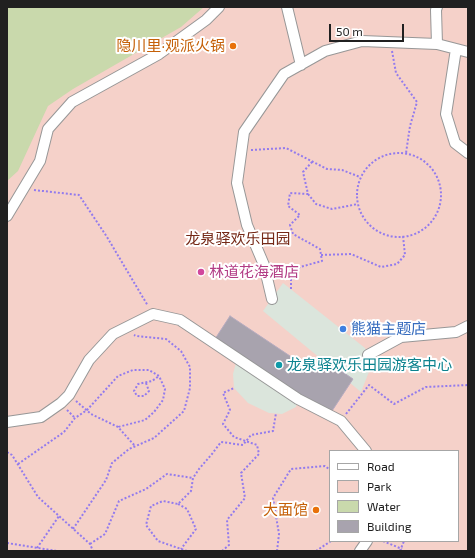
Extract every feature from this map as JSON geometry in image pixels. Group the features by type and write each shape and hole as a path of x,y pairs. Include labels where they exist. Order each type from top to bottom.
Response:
{"street":[{"path":"7,216 40,161 48,129 72,102 159,54 206,20 219,7"},
{"path":"287,7 301,65"},
{"path":"437,7 437,44"},
{"path":"272,300 264,265 247,225 237,183 244,132 284,74 325,51 362,41 437,44 468,52"},
{"path":"456,49 446,114 455,143 468,154"},
{"path":"7,422 41,417 61,404 69,395 89,360 113,334 153,314 180,320 298,400 341,421 365,450"},
{"path":"368,355 401,337 456,332 468,326"},
{"path":"360,551 366,542"}],"path":[{"path":"390,42 396,73 417,102 410,126 406,153"},
{"path":"242,151 286,148 327,169 342,170 360,177"},
{"path":"392,153 406,153 419,158 430,167 438,179 441,192 439,206 434,219 424,229 411,235 398,237 384,234 372,227 363,217 358,204 357,190 360,177 368,166 379,157 392,153"},
{"path":"312,162 303,172 308,194 316,204 332,209 358,204"},
{"path":"23,189 79,195 107,237 153,314"},
{"path":"291,289 291,275 300,267 322,261 320,249 293,234 290,225 300,215 288,206 290,193 308,194"},
{"path":"321,255 351,254 381,267 397,264 405,256 403,236"},
{"path":"73,529 106,480 112,463 129,449 154,438 184,411 190,388 190,367 181,351 166,340 136,336 124,328"},
{"path":"18,464 64,432 118,376 133,370 149,370 160,376 165,389 163,400 154,412 145,420 118,427"},
{"path":"146,383 149,391 144,396 137,396 134,391 138,384 146,383 160,376"},
{"path":"341,421 369,385 394,404 426,387 468,385"},
{"path":"222,551 229,545 227,520 245,498 241,472 259,454 257,445 234,437 223,424 230,410 223,393 234,388"},
{"path":"69,395 92,414 118,427 135,446"},
{"path":"178,504 191,491 193,478 221,442 243,445 251,435 273,432 276,413"},
{"path":"7,452 12,455 38,497 90,544 93,551"},
{"path":"277,551 279,534 273,498 291,469 325,466 329,469"},
{"path":"90,544 105,534 119,500 146,489 167,474 193,478"},
{"path":"181,549 196,529 187,509 178,504 163,501 151,506 146,526 158,541 186,551"},
{"path":"37,548 59,516"},
{"path":"316,551 330,542"},
{"path":"385,542 401,550"},
{"path":"7,543 57,551"}],"green space":[{"name":"龙泉驿欢乐田园","path":"7,7 468,7 468,551 7,551"}],"shaded area":[{"path":"283,283 365,348 372,364 361,392 263,311"},
{"path":"237,359 298,399 296,407 282,414 269,413 248,403 234,388 233,374"}],"water":[{"path":"7,7 204,7 181,27 73,89 48,106 18,171 7,181"}],"building":[{"name":"龙泉驿欢乐田园游客中心","path":"230,316 311,370 325,360 353,379 330,414 215,339"}],"place":[{"name":"隐川里·观派火锅","path":"233,46"},
{"name":"林道花海酒店","path":"201,272"},
{"name":"熊猫主题店","path":"343,329"},
{"name":"龙泉驿欢乐田园游客中心","path":"279,365"},
{"name":"大面馆","path":"316,510"}]}
